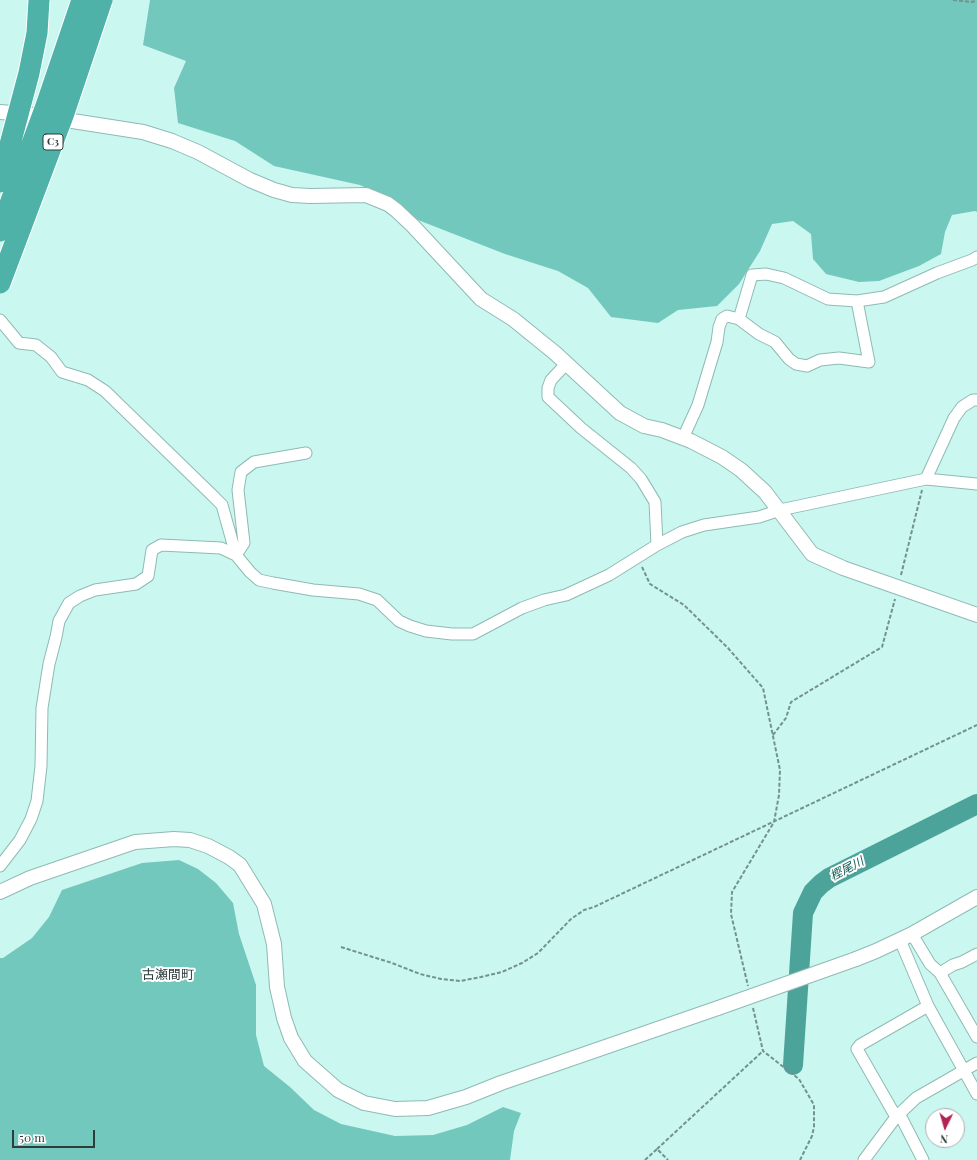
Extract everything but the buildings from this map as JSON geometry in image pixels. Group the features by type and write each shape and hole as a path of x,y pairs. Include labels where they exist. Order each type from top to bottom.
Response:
{"highway":[{"path":"0,182 31,66 37,33 39,0"},
{"name":"C3","path":"0,231 46,106 82,0"},
{"name":"C3","path":"0,283 64,112 102,0"}],"street":[{"path":"0,112 34,115 143,132 172,141 198,152 250,180 274,190 292,195 366,195 378,199 396,210 481,298 513,319 568,364 620,413 644,426 662,430 684,438 722,457 741,470 765,492 812,554 843,568 977,615"},
{"path":"740,319 752,275 766,274 784,278 828,299 857,301 884,297 977,257"},
{"path":"684,438 698,405 717,342 722,318 727,316 740,319 759,334 775,342 789,359 796,364 807,366 820,360 839,358 869,362 857,301"},
{"path":"0,320 20,343 36,345 51,357 62,372 88,380 105,390 222,505 236,555 250,572 259,580 273,584 313,590 359,594 377,600 399,621 426,631 452,634 473,634 522,608 544,600 566,595 609,575 657,545 682,532 704,526 758,517 780,510 925,479 977,484"},
{"path":"568,364 551,380 548,388 548,397 581,428 630,468 641,479 655,502 657,545"},
{"path":"925,479 954,418 962,406 973,400 977,400"},
{"path":"236,555 244,543 238,490 241,472 254,462 306,453"},
{"path":"0,866 20,840 31,819 37,801 41,766 42,708 59,621 69,603 80,596 95,590 136,584 148,576 152,550 161,544 221,548 236,555"},
{"path":"0,892 30,878 135,842 174,839 190,840 208,846 229,857 240,865 264,904 274,944 278,987 284,1018 292,1038 305,1061 338,1090 364,1103 395,1109 428,1108 466,1097 501,1082 856,959 906,937 977,897"},
{"path":"906,937 940,973 977,1037"},
{"path":"906,937 928,1006 977,1094"},
{"path":"940,973 977,954"},
{"path":"923,1160 902,1119 896,1117 857,1049 860,1044 928,1006"},
{"path":"864,1160 896,1117 916,1098 977,1063"}],"path":[{"path":"953,0 972,2 977,1"},
{"path":"773,735 786,718 791,702 882,647 925,479"},
{"path":"638,557 650,584 684,605 724,644 763,688 780,770 779,795 774,822"},
{"path":"341,947 392,963 420,974 441,979 460,981 481,978 502,972 522,963 538,953 571,919 584,910 594,907 977,726"},
{"path":"645,1160 763,1051"},
{"path":"657,1149 668,1160"}],"shaded area":[{"path":"150,0 977,0 977,212 975,211 952,215 945,232 941,254 919,266 879,281 859,282 826,274 813,259 811,234 793,221 772,224 760,251 739,284 717,306 678,310 658,323 611,317 588,288 558,271 505,254 418,220 390,199 360,185 274,166 235,141 178,123 174,88 186,61 143,45"},
{"path":"179,860 198,869 216,883 233,903 239,934 256,985 256,1035 264,1066 290,1087 314,1110 341,1124 395,1136 433,1135 467,1125 503,1107 521,1113 514,1131 510,1160 0,1160 0,958 3,958 32,938 49,917 62,890 142,863"}],"waterway":[{"name":"樫尾川","path":"793,1065 803,913 813,892 829,878 977,804"}],"district":[{"name":"古瀬間町","path":"168,975"}]}
